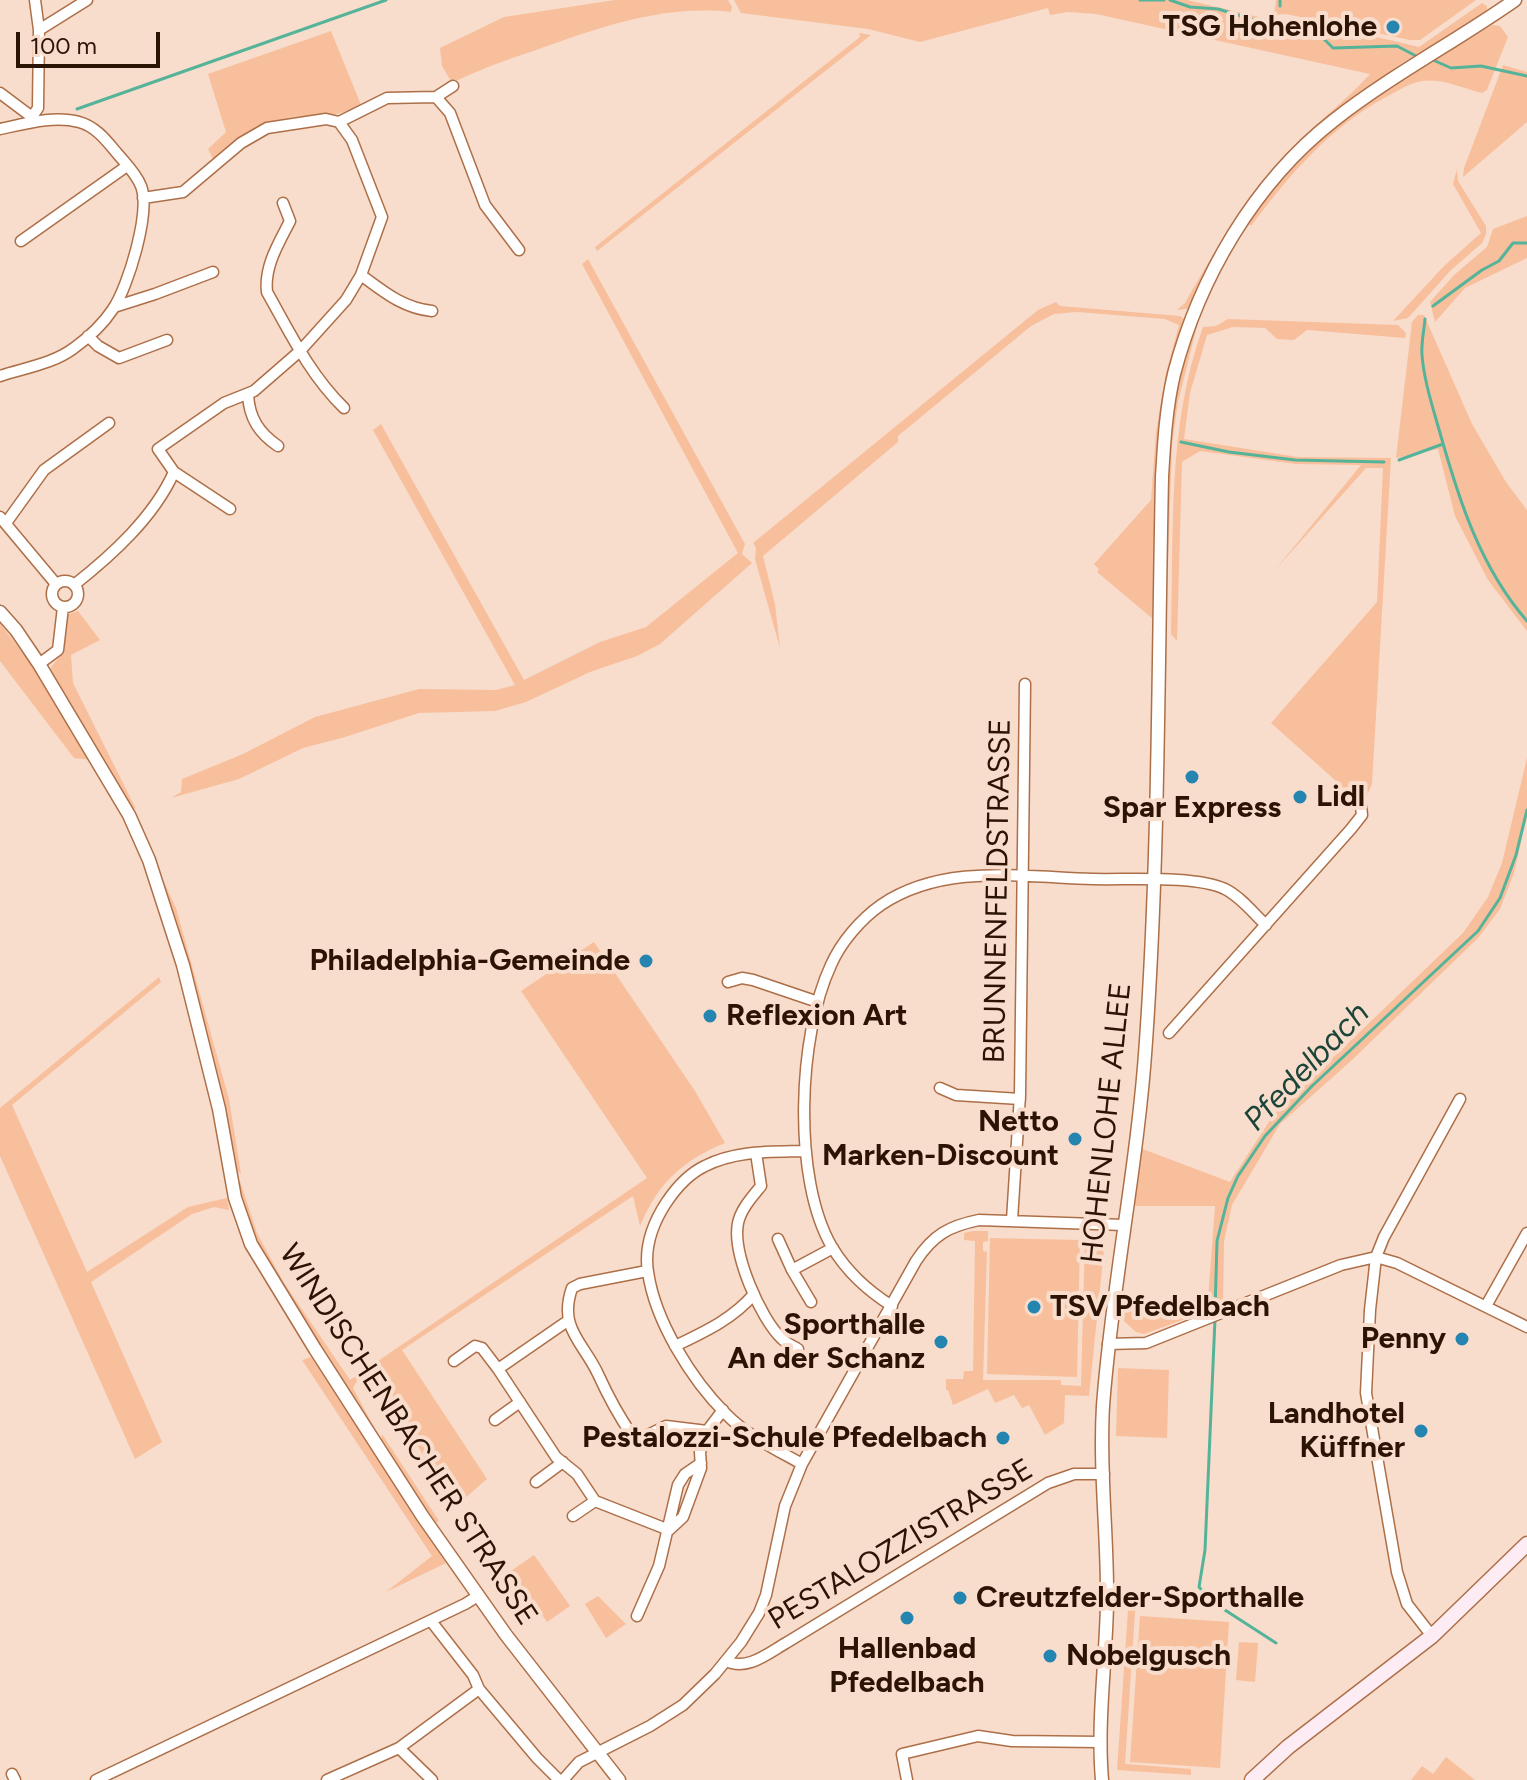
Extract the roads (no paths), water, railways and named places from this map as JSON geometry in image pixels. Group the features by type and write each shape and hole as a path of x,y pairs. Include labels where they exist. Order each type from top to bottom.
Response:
{"main road":[{"path":"1252,1780 1288,1747 1432,1636 1527,1544"}],"street":[{"path":"33,120 38,108 39,30 35,0"},
{"path":"39,30 87,0"},
{"name":"HOHENLOHE ALLEE","path":"1102,1780 1099,1742 1107,1603 1103,1411 1108,1344 1136,1146 1146,1042 1165,429 1174,375 1206,285 1242,221 1298,152 1366,96 1515,0"},
{"path":"143,198 183,192 241,143 267,128 326,119 339,122 387,98 436,97 453,86"},
{"path":"0,93 33,120"},
{"path":"436,97 450,113 485,205 519,250"},
{"path":"0,129 33,120 78,121 105,139 143,189 141,231 114,307 73,349 55,359 0,376"},
{"path":"230,509 174,472 158,449 224,403 248,394 300,351 346,300 361,275 382,217 352,140 339,122"},
{"path":"21,241 127,166"},
{"path":"283,203 290,221 269,265 267,292 325,390 344,408"},
{"path":"114,307 213,272"},
{"path":"361,275 396,302 432,311"},
{"path":"88,336 119,358 167,340"},
{"path":"248,394 249,406 260,433 278,446"},
{"path":"56,584 3,520 44,470 109,423"},
{"path":"74,585 144,520 174,472"},
{"path":"56,584 65,581 77,589 77,599 70,606 63,607"},
{"path":"56,584 52,597 63,607"},
{"path":"39,664 58,650 63,607"},
{"name":"WINDISCHENBACHER STRASSE","path":"0,612 39,664 129,815 149,860 183,965 219,1109 235,1198 251,1244 374,1442 478,1596 619,1780"},
{"name":"BRUNNENFELDSTRASSE","path":"1012,1220 1020,1099 1025,684"},
{"path":"1169,1033 1351,829 1362,815 1361,806"},
{"path":"892,1306 857,1279 833,1248 813,1195 806,1151 808,1045 831,964 845,941 880,906 930,881 966,876 1153,880 1211,885 1225,889 1266,925"},
{"path":"728,982 742,978 753,980 818,1002"},
{"name":"BRUNNENFELDSTRASSE","path":"940,1088 956,1095 1020,1099"},
{"path":"1432,1636 1407,1604 1397,1572 1370,1424 1366,1369 1376,1257 1460,1099"},
{"path":"802,1464 771,1446 723,1410 675,1346 647,1271 650,1236 657,1217 674,1191 688,1177 705,1166 737,1154 806,1151"},
{"path":"756,1153 761,1186 741,1214 737,1227 742,1266 754,1294 781,1338 798,1349"},
{"path":"431,1621 473,1675 479,1689 537,1758 561,1780 579,1762 674,1711 697,1693 741,1642 763,1604 785,1506 802,1464 916,1261 935,1237 957,1225 979,1220 1124,1225"},
{"path":"1486,1306 1527,1233"},
{"path":"778,1239 811,1302"},
{"path":"792,1270 833,1248"},
{"path":"1108,1344 1146,1343 1341,1265 1376,1257 1397,1263 1527,1327"},
{"path":"647,1271 572,1288 568,1299 572,1334 632,1435 644,1437 666,1426 707,1431"},
{"path":"675,1346 720,1324 754,1294"},
{"path":"498,1369 569,1320"},
{"path":"454,1361 475,1346 482,1348 556,1457 577,1474 595,1501 669,1530"},
{"path":"495,1420 520,1402"},
{"path":"637,1616 659,1566 669,1530 683,1517 701,1463 700,1452 707,1431 723,1410"},
{"path":"536,1482 563,1462"},
{"name":"PESTALOZZISTRASSE","path":"726,1661 745,1665 780,1646 1048,1483 1074,1474 1104,1474"},
{"path":"573,1516 595,1501"},
{"path":"99,1779 478,1596"},
{"path":"327,1780 399,1748 479,1689"},
{"path":"907,1780 902,1754 978,1736 1012,1741 1099,1742"},
{"path":"399,1748 432,1780"}],"waterway":[{"path":"77,109 386,0"},
{"path":"1140,0 1164,0"},
{"path":"1170,0 1190,7 1218,9 1291,31 1316,31 1333,48 1397,46 1418,57"},
{"path":"1280,0 1280,6"},
{"path":"1433,60 1451,68 1481,66 1527,76"},
{"path":"1433,306 1499,261 1513,243 1527,243"},
{"name":"Pfedelbach","path":"1425,319 1422,350 1425,375 1455,483 1484,555 1496,578 1527,621"},
{"path":"1181,442 1295,460 1384,462"},
{"path":"1399,460 1443,444"},
{"name":"Pfedelbach","path":"1215,1312 1217,1241 1228,1198 1238,1176 1265,1136 1312,1086 1478,931 1500,898 1516,855 1527,810"},
{"name":"Pfedelbach","path":"1215,1319 1205,1550 1199,1587 1211,1601 1276,1643"}],"place":[{"name":"TSG Hohenlohe","path":"1393,27"},
{"name":"Spar Express","path":"1192,777"},
{"name":"Lidl","path":"1300,797"},
{"name":"Philadelphia-Gemeinde","path":"646,961"},
{"name":"Reflexion Art","path":"710,1016"},
{"name":"Netto Marken-Discount","path":"1075,1139"},
{"name":"TSV Pfedelbach","path":"1034,1307"},
{"name":"Penny","path":"1462,1339"},
{"name":"Sporthalle An der Schanz","path":"941,1342"},
{"name":"Landhotel Küffner","path":"1421,1431"},
{"name":"Pestalozzi-Schule Pfedelbach","path":"1003,1438"},
{"name":"Creutzfelder-Sporthalle","path":"960,1598"},
{"name":"Hallenbad Pfedelbach","path":"907,1618"},
{"name":"Nobelgusch","path":"1050,1656"}]}
